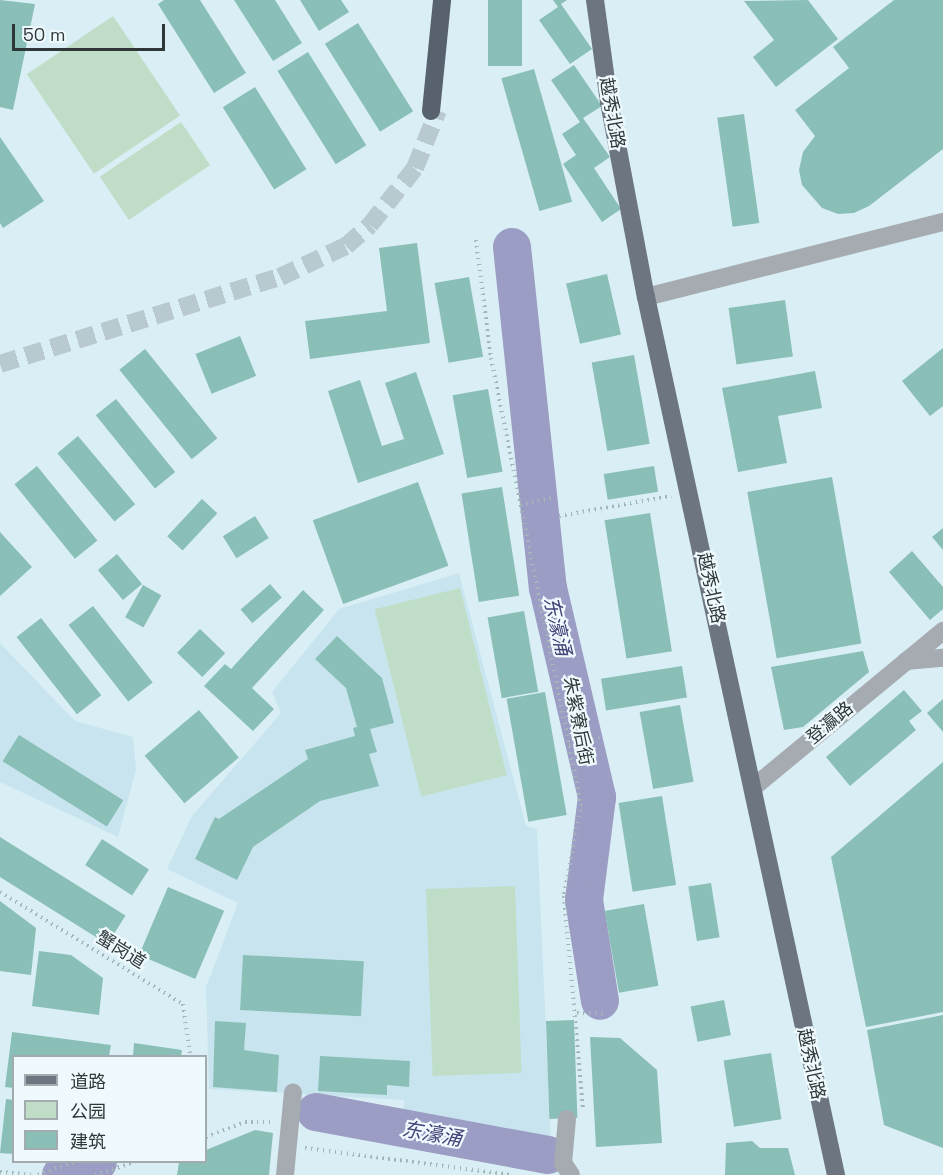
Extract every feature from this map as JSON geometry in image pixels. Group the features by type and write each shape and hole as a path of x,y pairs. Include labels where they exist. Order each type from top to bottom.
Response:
{"highway":[{"path":"442,0 434,110 447,0"}],"main road":[{"name":"越秀北路","path":"595,0 609,102 646,297 755,786 836,1175"}],"lane":[{"path":"646,297 943,222"},
{"name":"登瀛路","path":"755,786 943,630"},
{"path":"906,661 943,658"},
{"path":"285,1175 293,1092"},
{"path":"567,1124 563,1163 571,1175"}],"path":[{"name":"朱紫寮后街","path":"476,240 491,358 581,804 564,896 577,1013 584,1122 567,1124"},
{"path":"559,516 689,493"},
{"path":"520,504 555,498"},
{"path":"569,745 603,736"},
{"name":"蟹岗道","path":"0,892 183,1004 190,1055"},
{"path":"577,1013 606,1014"},
{"path":"207,1137 245,1122 291,1122"},
{"path":"289,1146 512,1175"},
{"path":"38,1175 69,1163"},
{"path":"94,1175 129,1163"},
{"path":"0,1172 33,1175"}],"shaded area":[{"path":"459,573 526,826 537,829 551,1143 496,1137 403,1113 404,1100 209,1089 206,987 238,903 167,869 192,816 281,713 272,692 339,609"},
{"path":"0,643 75,721 133,737 136,770 118,837 0,782"}],"green space":[{"path":"113,16 180,115 94,174 27,74"},
{"path":"181,122 210,165 129,220 100,177"},
{"path":"460,588 507,775 421,797 375,609"},
{"path":"515,886 522,1073 433,1076 426,889"}],"building":[{"path":"0,0 35,4 13,110 0,107"},
{"path":"164,0 200,0 246,73 214,93 158,4"},
{"path":"234,0 275,0 302,43 273,61"},
{"path":"300,0 341,0 349,12 319,31"},
{"path":"488,0 522,0 522,66 488,66"},
{"path":"553,0 567,0 561,4 592,49 570,64 539,20 558,7"},
{"path":"808,0 838,39 776,87 753,57 774,40 744,1"},
{"path":"894,0 943,0 943,149 869,206 854,213 838,214 822,208 802,185 799,170 803,152 815,136 795,110 849,68 833,47"},
{"path":"358,23 413,111 380,132 325,44"},
{"path":"308,52 366,145 336,164 277,71"},
{"path":"574,65 602,106 583,118 610,157 594,168 621,209 602,222 563,164 576,155 562,134 580,122 551,80"},
{"path":"534,69 572,202 539,211 501,78"},
{"path":"255,87 306,169 274,189 223,107"},
{"path":"744,114 759,223 733,227 717,118"},
{"path":"0,137 44,201 3,228 0,223"},
{"path":"417,243 430,343 310,359 305,321 387,311 379,248"},
{"path":"607,274 621,334 580,344 566,283"},
{"path":"469,277 483,357 449,363 435,283"},
{"path":"785,300 793,356 736,364 729,308"},
{"path":"240,336 256,376 212,394 195,354"},
{"path":"943,348 943,406 930,416 902,381"},
{"path":"145,349 217,438 192,459 119,370"},
{"path":"634,355 650,444 607,451 592,362"},
{"path":"815,371 822,408 778,416 787,463 738,472 722,388"},
{"path":"416,372 444,454 358,483 328,391 360,380 382,446 404,439 385,383"},
{"path":"488,389 503,472 467,478 453,395"},
{"path":"116,399 175,472 155,488 96,415"},
{"path":"78,436 135,504 115,522 57,453"},
{"path":"37,466 97,541 75,559 14,484"},
{"path":"654,466 658,492 608,500 604,474"},
{"path":"832,477 861,643 777,658 747,492"},
{"path":"418,482 448,566 343,604 313,520"},
{"path":"502,487 519,596 479,602 462,493"},
{"path":"202,499 217,513 183,551 167,536"},
{"path":"650,513 672,651 626,658 605,520"},
{"path":"255,516 269,538 237,558 223,536"},
{"path":"943,528 943,550 932,537"},
{"path":"0,532 32,567 0,596"},
{"path":"912,551 943,587 943,609 930,620 889,572"},
{"path":"117,554 142,584 123,600 98,570"},
{"path":"270,584 282,598 252,623 241,610"},
{"path":"143,585 161,595 143,628 125,617"},
{"path":"303,590 324,610 252,688 274,709 253,731 204,686 225,664 231,669"},
{"path":"93,606 153,682 128,702 69,625"},
{"path":"524,611 538,692 502,698 488,617"},
{"path":"41,618 101,695 77,714 17,637"},
{"path":"200,629 225,653 202,677 177,653"},
{"path":"337,636 382,678 394,723 370,729 377,752 369,754 379,786 320,801 253,847 237,880 195,859 215,817 219,819 308,759 305,750 355,736 353,728 357,727 346,688 315,659"},
{"path":"863,651 869,672 803,727 784,730 771,667"},
{"path":"682,666 687,698 606,710 601,679"},
{"path":"904,690 922,711 909,721 916,730 850,786 826,757"},
{"path":"545,692 567,815 528,822 507,699"},
{"path":"943,699 943,732 927,713"},
{"path":"680,705 694,782 653,789 640,712"},
{"path":"199,710 239,757 184,803 145,756"},
{"path":"19,735 123,800 107,826 3,761"},
{"path":"943,762 943,1012 866,1027 831,857"},
{"path":"662,796 676,885 633,892 619,803"},
{"path":"0,837 126,915 107,944 0,877"},
{"path":"102,839 149,869 132,895 85,865"},
{"path":"711,883 720,937 697,941 688,887"},
{"path":"168,887 224,911 195,979 139,955"},
{"path":"0,901 36,928 31,975 0,971"},
{"path":"644,904 658,986 619,993 605,911"},
{"path":"39,951 71,955 103,978 99,1015 32,1006"},
{"path":"243,955 364,961 361,1016 240,1010"},
{"path":"724,1000 731,1035 697,1042 691,1006"},
{"path":"943,1015 943,1148 884,1125 867,1030"},
{"path":"574,1020 577,1118 549,1119 546,1021"},
{"path":"215,1021 246,1023 244,1050 279,1055 277,1092 213,1087"},
{"path":"12,1032 111,1045 109,1055 12,1055 12,1088 5,1087"},
{"path":"590,1037 620,1038 657,1070 662,1143 596,1147"},
{"path":"134,1043 182,1050 181,1055 133,1055"},
{"path":"771,1053 781,1119 734,1127 724,1061"},
{"path":"320,1056 410,1061 409,1087 387,1085 387,1095 318,1091"},
{"path":"6,1099 12,1100 12,1154 0,1153"},
{"path":"255,1130 273,1133 269,1175 177,1175 179,1163 207,1163 207,1150"},
{"path":"752,1141 760,1148 788,1148 795,1175 725,1175 726,1143"}],"waterway":[{"name":"东濠涌","path":"512,247 548,588 597,797 584,900 600,1001"},
{"name":"东濠涌","path":"316,1112 548,1155"},
{"name":"东濠涌","path":"61,1175 95,1163"}],"tunnel":[{"path":"0,364 280,277 346,246 370,225 415,168 438,110"}]}
